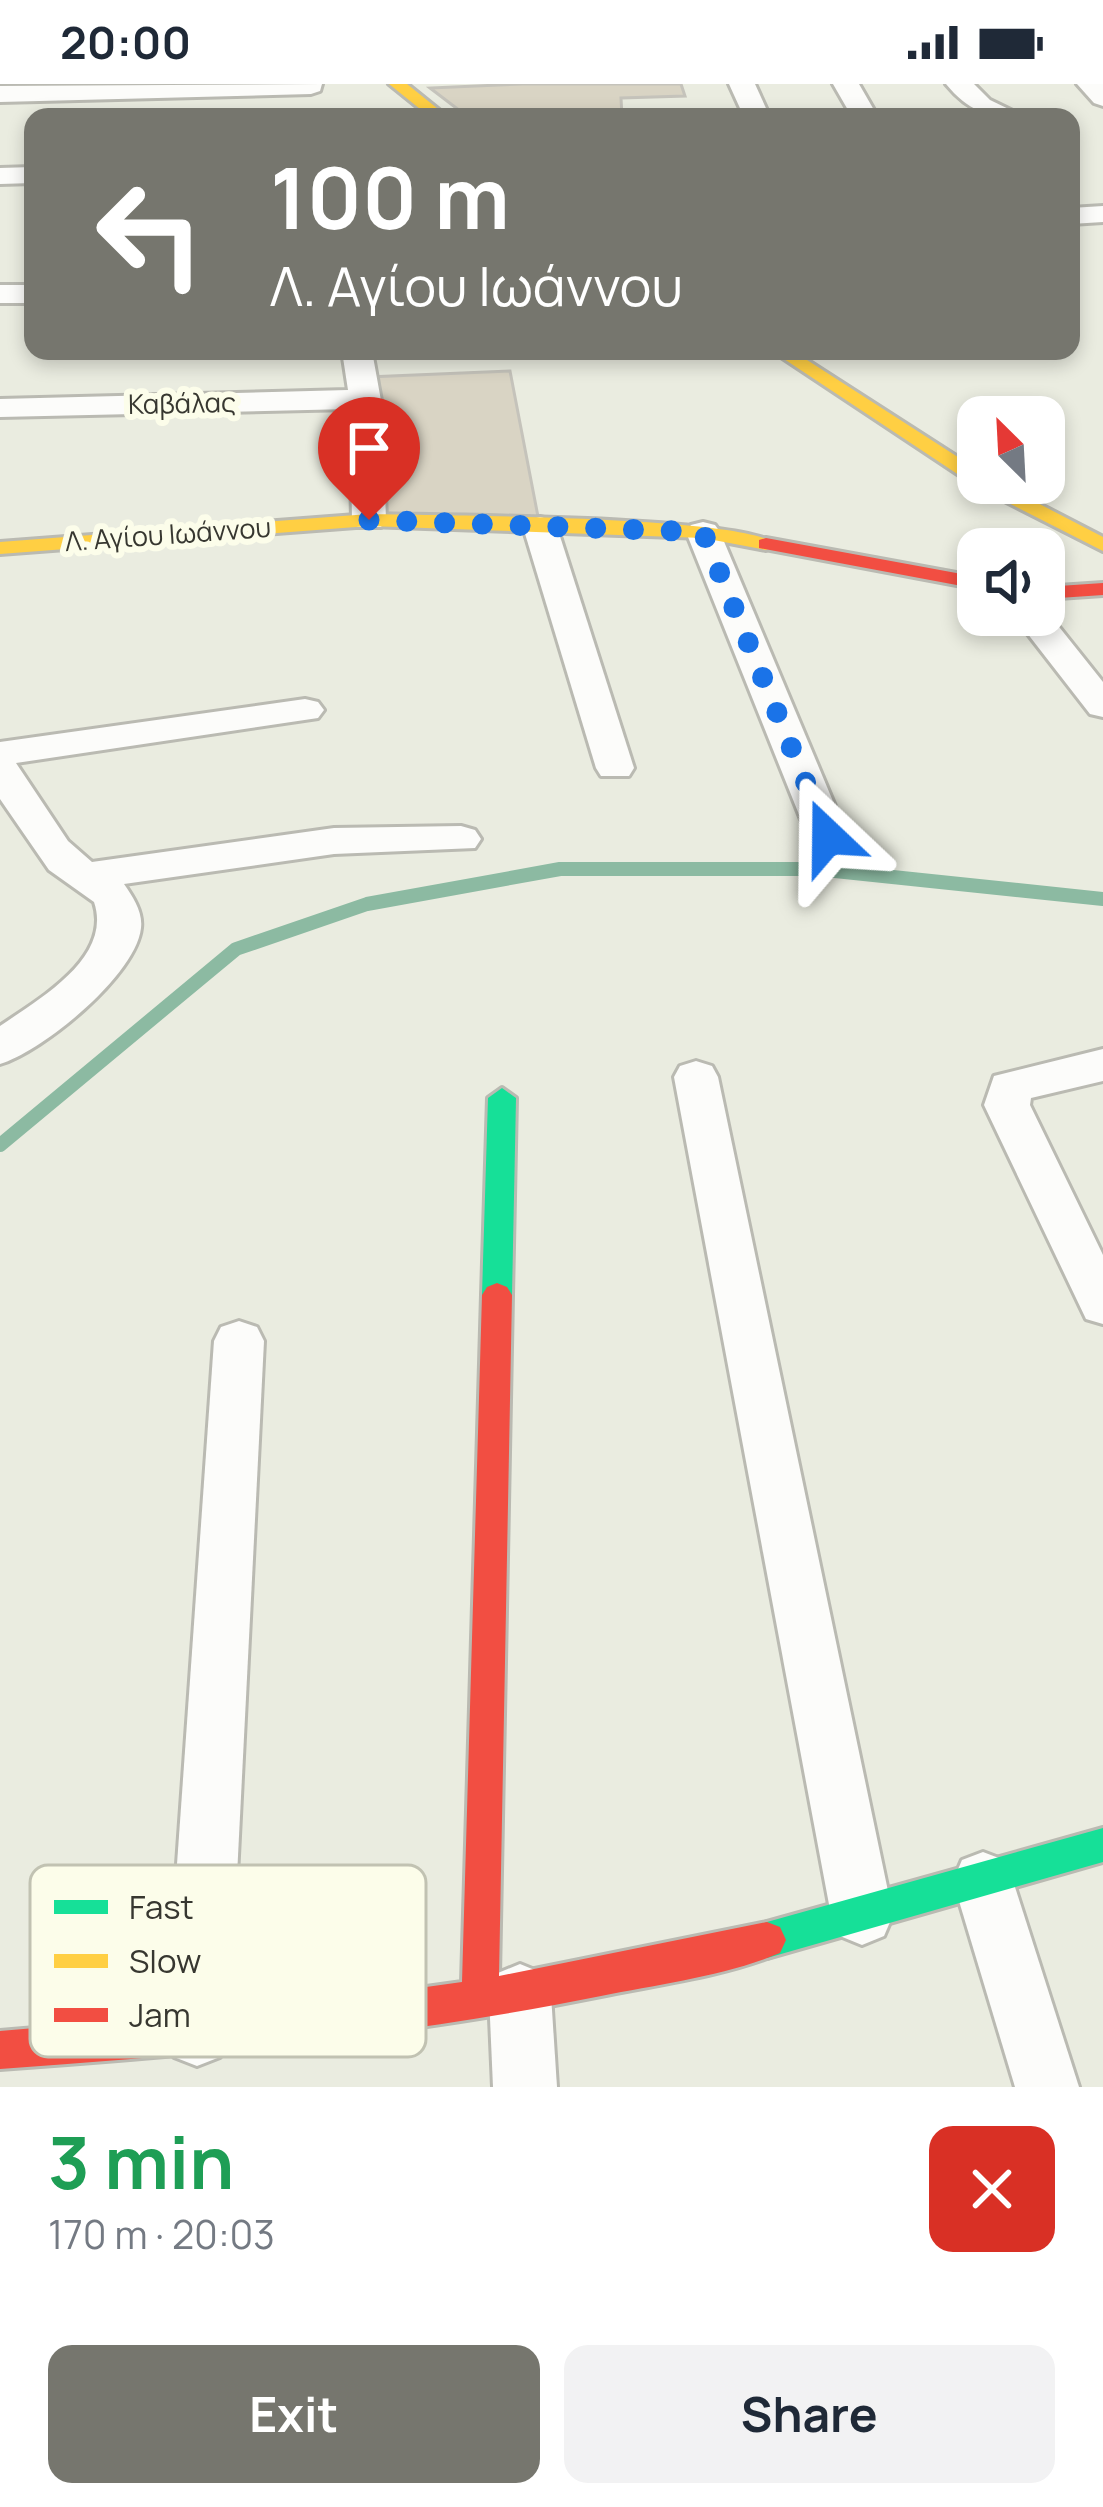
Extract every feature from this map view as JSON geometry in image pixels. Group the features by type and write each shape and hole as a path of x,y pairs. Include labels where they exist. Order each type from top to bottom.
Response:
{"street":[{"path":"397,84 428,108"},
{"path":"958,84 989,108"},
{"path":"1090,84 1103,98"},
{"path":"0,94 311,85"},
{"path":"358,360 369,520"},
{"path":"795,360 957,465"},
{"name":"Καβάλας","path":"0,408 364,399"},
{"path":"1019,504 1103,545"},
{"name":"Λ. Αγίου Ιωάννου","path":"0,548 369,520 703,532 957,579"},
{"path":"540,527 615,768"},
{"path":"703,532 828,837"},
{"path":"1065,592 1103,589"},
{"path":"1048,636 1103,706"},
{"path":"0,754 305,710"},
{"path":"0,768 67,867 94,875 334,841 461,839"},
{"path":"0,1048 61,1004 108,960 122,928 118,908 94,875"},
{"path":"1103,1065 1010,1088 1007,1105 1103,1305"},
{"path":"696,1077 862,1915"},
{"path":"502,1099 500,1998 525,2087"},
{"path":"228,1865 239,1341"},
{"path":"426,2012 862,1915 1103,1845"},
{"path":"983,1881 1047,2087"},
{"path":"0,2050 30,2050"}],"building":[{"path":"681,84 685,96 621,98 622,108 456,108 430,88"},
{"path":"510,371 540,527 369,520 368,377"}],"waterway":[{"path":"0,1145 236,949 367,904 560,869 816,869 1103,899"}],"traffic: fast":[{"path":"497,1295 502,1098"},
{"path":"767,1940 1103,1845"}],"traffic: slow":[{"path":"397,84 428,108"},
{"path":"795,360 957,465"},
{"path":"1024,504 1103,545"},
{"path":"0,548 369,520 703,532 766,544"}],"traffic: jam":[{"path":"766,544 957,579"},
{"path":"1065,592 1103,589"},
{"path":"480,2002 497,1295"},
{"path":"426,2007 577,1982 767,1940"},
{"path":"0,2050 30,2048"}],"route":[{"path":"369,520 703,532 828,837"}]}
